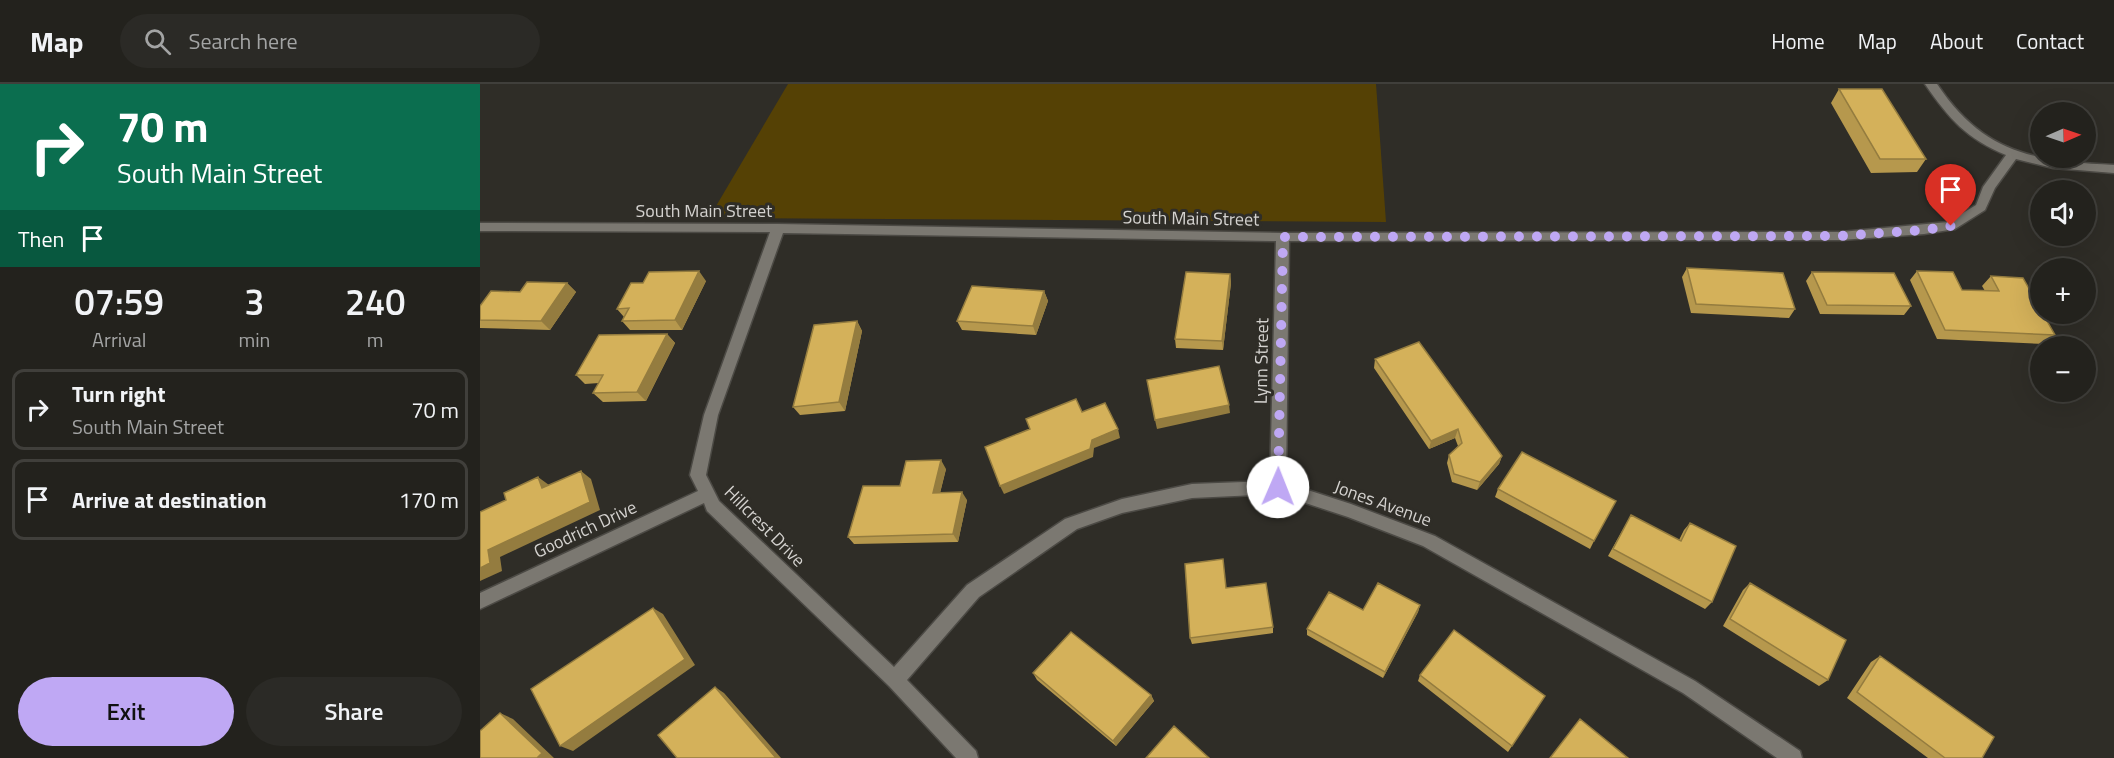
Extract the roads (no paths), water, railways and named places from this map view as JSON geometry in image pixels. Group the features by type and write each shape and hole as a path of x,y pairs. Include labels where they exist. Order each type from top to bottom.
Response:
{"street":[{"path":"1931,84 1961,124 1990,144 2014,153 2070,167 2114,169"},
{"name":"South Main Street","path":"480,227 778,228 1283,237 1841,236 1951,226 1981,207 1989,187 2014,153"},
{"name":"Hillcrest Drive","path":"778,228 711,415 698,476 713,506 895,680 969,758"},
{"name":"Lynn Street","path":"1278,487 1283,237"},
{"name":"Jones Avenue","path":"895,680 972,591 1071,524 1122,506 1192,490 1278,487 1352,511 1429,541 1689,687 1794,758"},
{"name":"Goodrich Drive","path":"480,601 707,494"}]}
